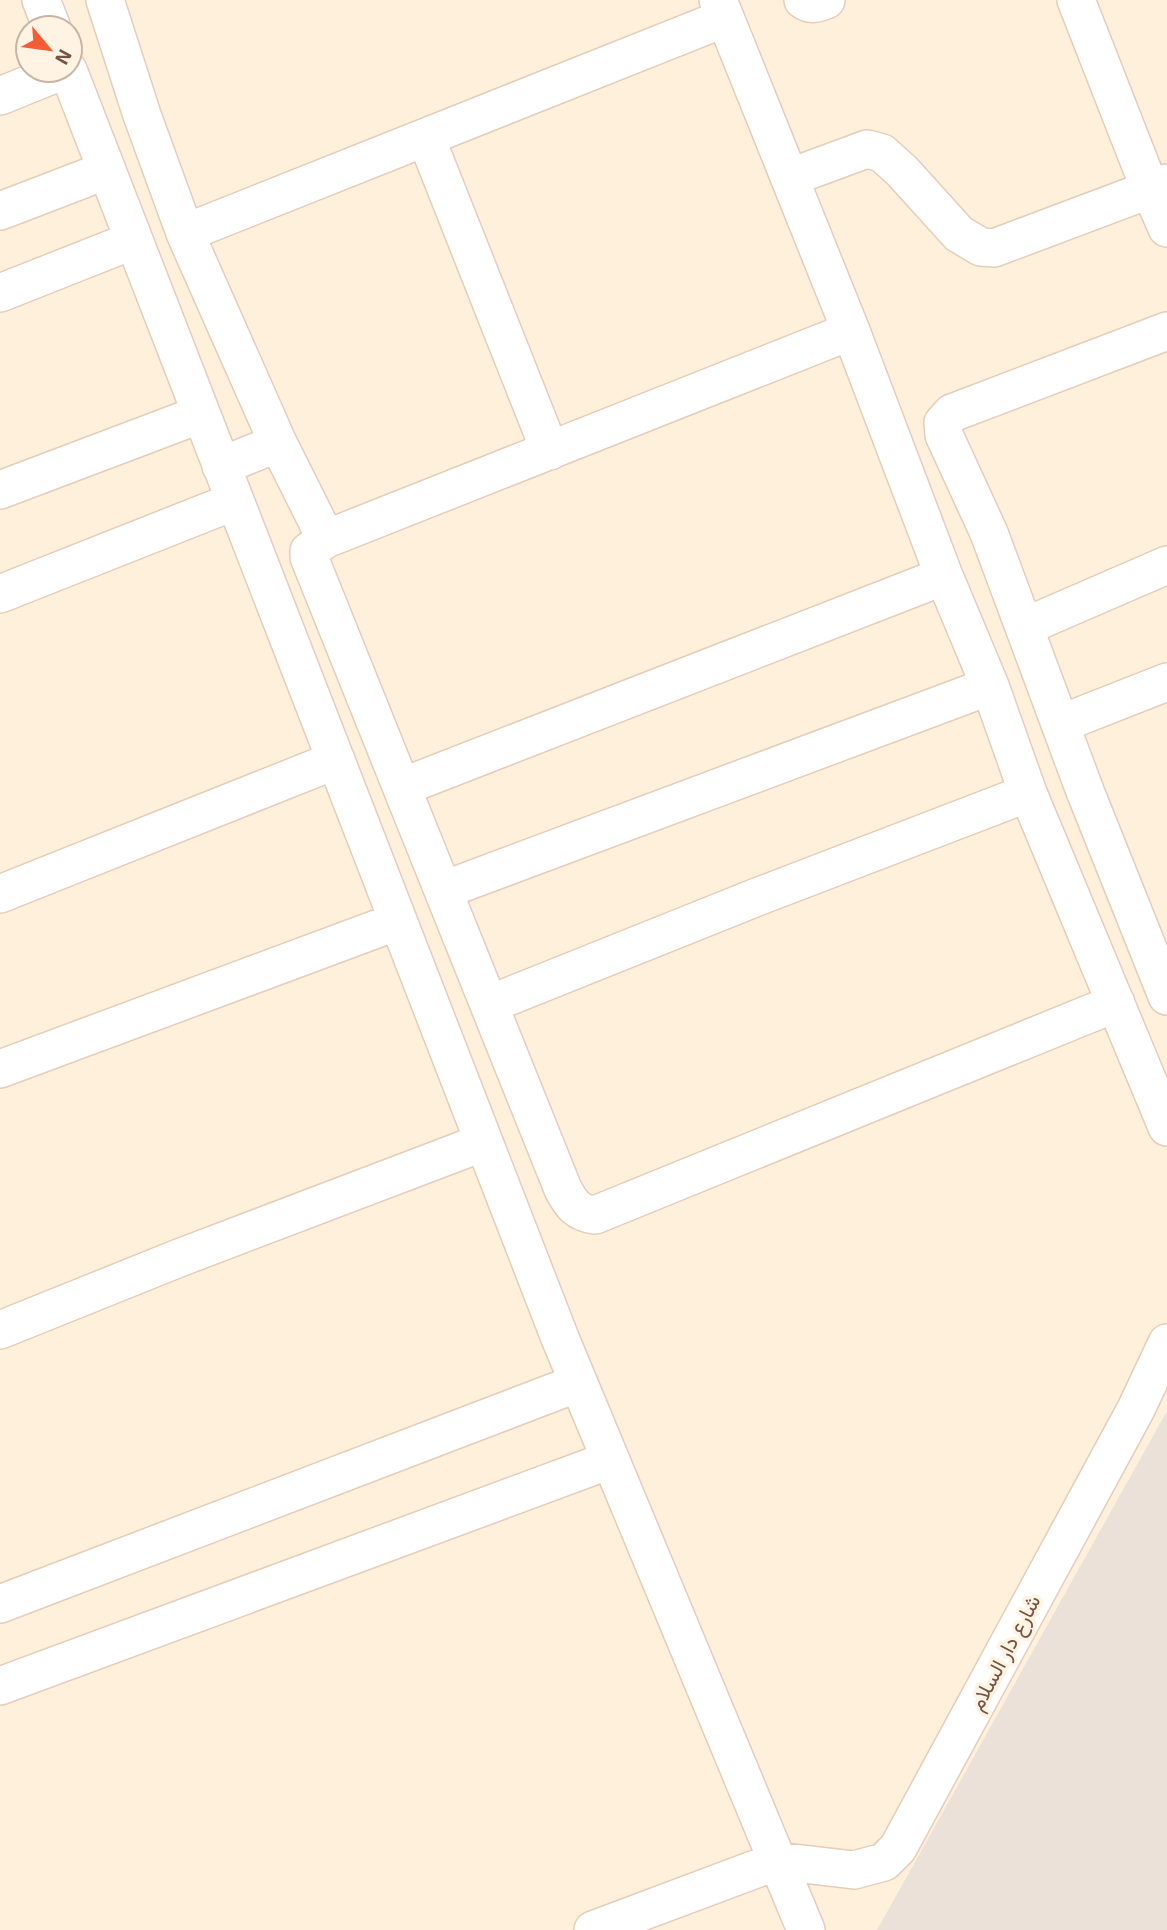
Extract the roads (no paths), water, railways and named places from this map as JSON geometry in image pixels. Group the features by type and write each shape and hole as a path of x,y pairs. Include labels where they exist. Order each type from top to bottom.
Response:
{"street":[{"path":"105,0 142,116 185,233 278,443 326,539"},
{"path":"803,0 816,4 826,0"},
{"path":"1076,0 1158,186 1167,228"},
{"path":"185,233 426,138 721,9 791,177 944,576 990,687 1028,793 1167,1127"},
{"path":"0,96 30,84"},
{"path":"72,84 578,1383 806,1930"},
{"path":"426,138 550,451"},
{"path":"791,177 867,149 882,153 959,234 981,247 994,247 1158,186"},
{"path":"0,211 107,170"},
{"path":"0,293 134,240"},
{"path":"851,331 326,539 313,546 309,557 564,1189 572,1205 583,1214 595,1215 1116,1003"},
{"path":"1167,331 952,413 943,423 944,436 989,533 1060,724 1155,928 1167,996"},
{"path":"0,490 201,414"},
{"path":"221,466 278,443"},
{"path":"0,594 235,501"},
{"path":"1024,627 1167,565"},
{"path":"402,787 944,576"},
{"path":"1060,724 1167,682"},
{"path":"444,890 990,687"},
{"path":"0,894 335,760"},
{"path":"490,1004 757,897 1028,793"},
{"path":"0,1069 398,921"},
{"path":"0,1330 179,1258 484,1142"},
{"name":"شارع دار السلام","path":"777,1861 855,1870 884,1862 898,1848 1129,1421 1167,1343"},
{"path":"0,1604 578,1383"},
{"path":"0,1686 610,1460"},
{"path":"593,1930 777,1861"}]}
